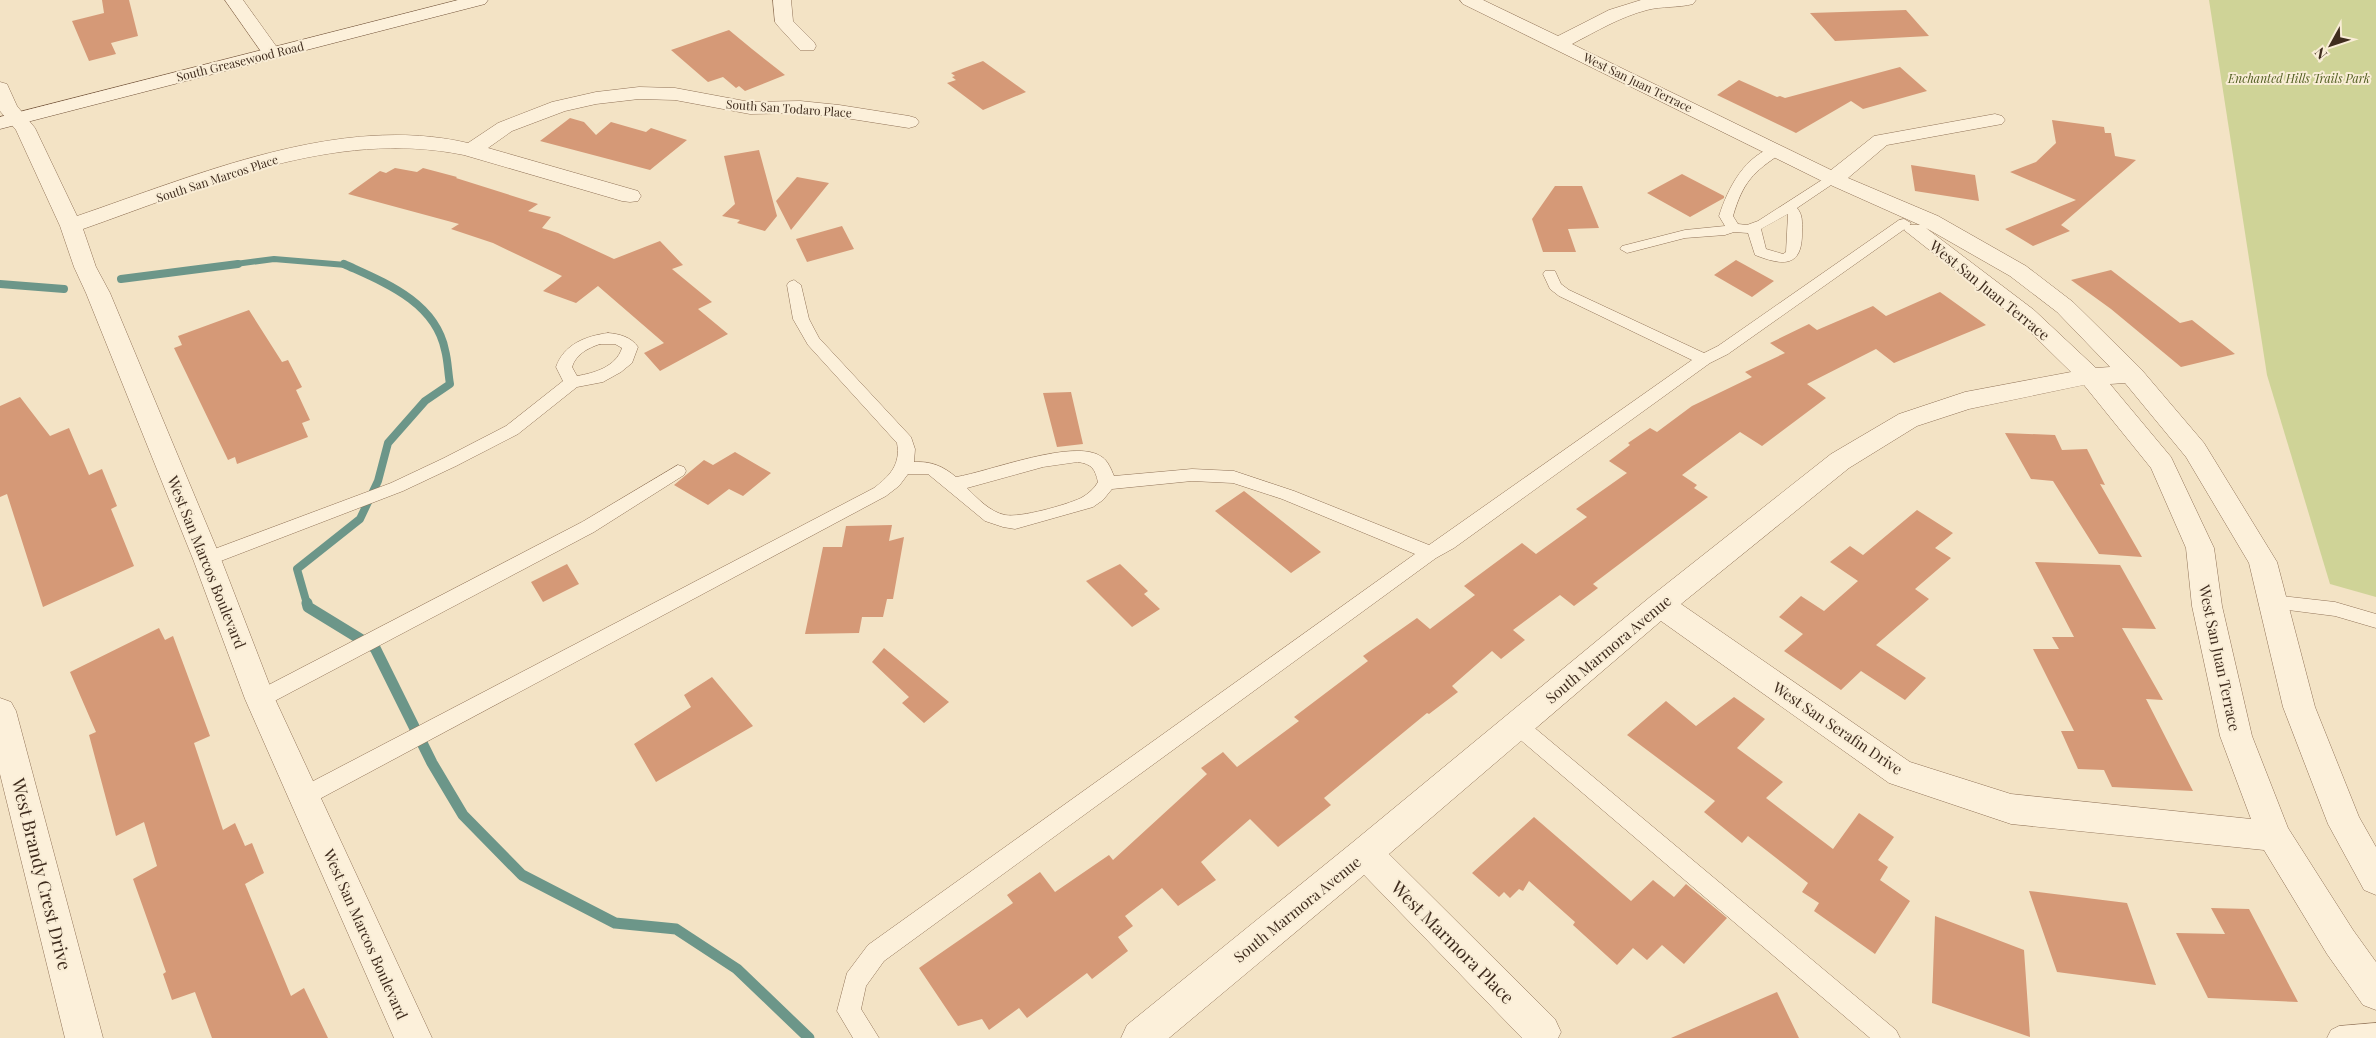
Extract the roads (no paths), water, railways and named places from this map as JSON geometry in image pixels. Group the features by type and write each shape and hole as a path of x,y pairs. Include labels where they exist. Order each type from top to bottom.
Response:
{"street":[{"path":"234,0 272,53"},
{"name":"South Greasewood Road","path":"8,121 388,25 479,0"},
{"path":"782,0 784,22 807,46"},
{"name":"West San Juan Terrace","path":"1469,0 1559,42 1833,179 1930,221 2018,271 2065,307 2132,376 2195,450 2263,562 2299,707 2345,824 2376,879"},
{"path":"1559,42 1615,14 1647,4 1687,0"},
{"name":"West San Marcos Boulevard","path":"0,88 8,108 8,121 25,128 71,226 85,267 98,293 207,559 260,698 413,1038"},
{"name":"South San Todaro Place","path":"472,150 505,127 559,106 596,98 639,93 675,94 750,108 800,107 839,111 909,122"},
{"path":"1833,179 1881,140 1995,120"},
{"name":"South San Marcos Place","path":"71,226 272,158 330,148 388,142 439,144 472,150 630,196"},
{"name":"West San Juan Terrace","path":"1833,179 1904,223 1980,278 2026,315 2090,376 2162,464 2200,548 2207,606 2236,736 2274,836 2340,942 2376,992"},
{"name":"South Marmora Avenue","path":"1140,1038 1365,853 1660,605 1840,461 1908,420 1966,401 2090,376 2132,376"},
{"name":"West San Serafin Drive","path":"1660,605 1900,773 2011,809 2274,836"},
{"name":"West Brandy Crest Drive","path":"0,711 84,1038"},
{"name":"West Marmora Place","path":"1365,853 1542,1032"}],"lane":[{"path":"1733,228 1726,216 1738,180 1777,150"},
{"path":"1627,248 1685,234 1725,231 1733,228 1753,227 1763,224 1833,179"},
{"path":"1753,227 1760,252 1779,260 1790,258 1795,251 1795,214 1789,207"},
{"path":"867,1038 849,1011 855,981 876,953 1430,553 1448,543 1704,359 1723,350 1904,223"},
{"path":"1550,274 1555,286 1564,293 1704,359"},
{"path":"305,796 880,492 894,480 907,460 908,449 905,441 813,341 800,319 794,285"},
{"path":"207,559 397,487 450,462 512,430 572,382"},
{"path":"953,484 971,482 1063,458 1090,458 1094,460 1102,469 1107,483"},
{"path":"903,468 932,469 953,484 977,508 993,517 1015,522 1089,503 1099,495 1107,483"},
{"path":"260,698 588,526 678,471"},
{"path":"1107,483 1192,475 1234,477 1288,495 1430,553"},
{"path":"2272,602 2335,609 2376,621"},
{"path":"1517,725 1888,1038"},
{"path":"2339,1038 2376,1035"}],"waterway":[{"path":"228,265 274,259 346,265"},
{"path":"121,279 238,264"},
{"path":"307,604 297,569 360,519 378,481 388,443 425,401 450,384 445,350 439,333 430,318 405,295 375,278 344,264"},
{"path":"0,284 64,289"},
{"path":"307,603 308,607 375,648 432,763 463,815 522,875 615,923 676,929 737,969 809,1038"}],"park label":[{"name":"Enchanted Hills Trails Park","path":"2299,78"}]}
